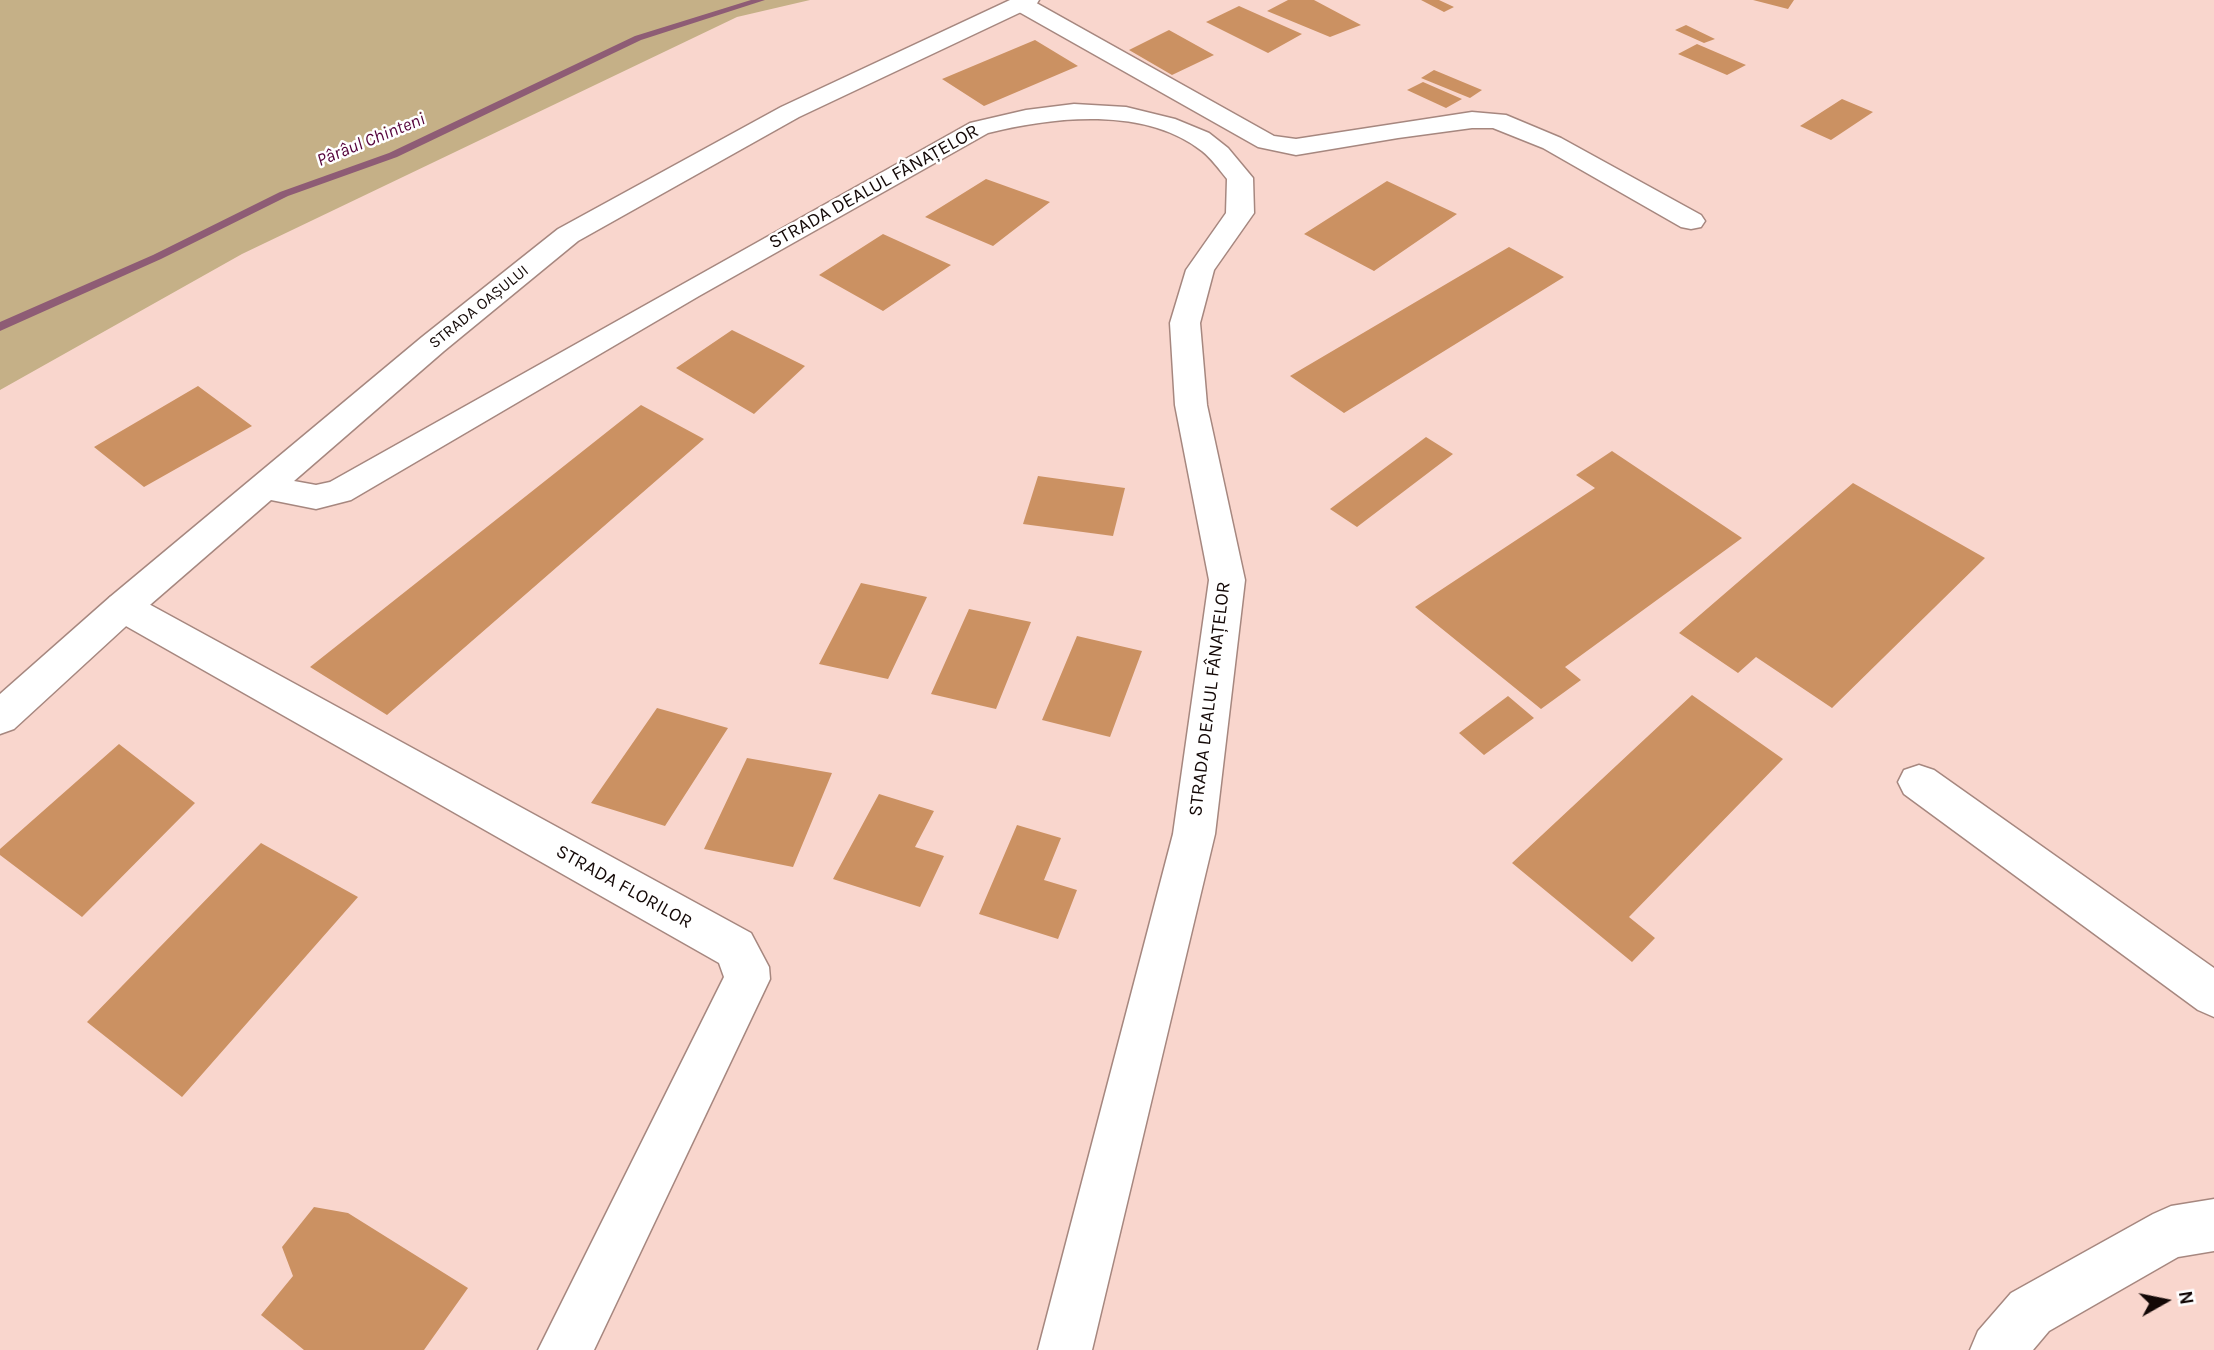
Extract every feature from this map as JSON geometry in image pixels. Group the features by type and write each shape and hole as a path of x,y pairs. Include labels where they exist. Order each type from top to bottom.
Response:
{"main road":[{"path":"1024,1 1266,142 1296,147 1472,120 1497,120 1522,128 1552,143 1691,220"},
{"name":"STRADA OAȘULUI","path":"0,718 123,607 433,344 568,235 790,111 1024,1"},
{"name":"STRADA DEALUL FÂNAȚELOR","path":"267,487 316,497 339,492 689,290 979,128 1021,118 1077,111 1150,119 1183,130 1211,144 1240,178 1240,213 1200,270 1185,323 1191,405 1227,580 1194,834 1065,1350"},
{"name":"STRADA FLORILOR","path":"123,607 735,948 746,967 747,979 565,1350"},
{"path":"1919,782 2214,995"},
{"path":"1997,1350 2030,1312 2171,1232 2214,1225"}],"shaded area":[{"path":"0,0 810,0 737,17 242,254 0,390"}],"building":[{"path":"1288,0 1314,0 1361,25 1330,37 1267,11"},
{"path":"1421,0 1439,0 1454,7 1444,12"},
{"path":"1753,0 1794,0 1788,9"},
{"path":"1239,6 1302,34 1268,53 1206,22"},
{"path":"1686,25 1715,39 1704,43 1675,30"},
{"path":"1169,30 1214,55 1172,75 1129,50"},
{"path":"1035,40 1078,66 984,106 942,79"},
{"path":"1697,44 1746,65 1727,75 1678,54"},
{"path":"1434,70 1482,90 1470,98 1421,78"},
{"path":"1423,82 1462,99 1446,108 1407,90"},
{"path":"1842,99 1873,112 1831,140 1800,126"},
{"path":"986,179 1050,202 993,246 925,217"},
{"path":"1387,181 1457,214 1374,271 1304,234"},
{"path":"883,234 951,265 883,311 819,275"},
{"path":"1509,247 1564,277 1344,413 1290,376"},
{"path":"732,330 805,366 754,414 676,368"},
{"path":"198,386 252,426 144,487 94,447"},
{"path":"641,405 704,439 387,715 310,667"},
{"path":"1426,437 1453,454 1357,527 1330,509"},
{"path":"1612,451 1742,538 1565,667 1581,680 1541,709 1415,607 1595,488 1576,475"},
{"path":"1038,476 1125,488 1113,536 1023,524"},
{"path":"1853,483 1985,558 1832,708 1756,657 1738,673 1679,633"},
{"path":"861,583 927,597 888,679 819,664"},
{"path":"969,609 1031,622 996,709 931,694"},
{"path":"1077,636 1142,651 1110,737 1042,720"},
{"path":"1692,695 1783,759 1629,917 1655,938 1632,962 1512,863"},
{"path":"1508,696 1534,718 1484,755 1459,733"},
{"path":"657,708 728,728 665,826 591,803"},
{"path":"119,744 195,803 82,917 0,855 0,849"},
{"path":"747,758 832,773 793,867 704,849"},
{"path":"879,794 934,811 915,847 944,856 920,907 833,879"},
{"path":"1017,825 1061,838 1044,880 1077,890 1058,939 979,914"},
{"path":"261,843 358,897 182,1097 87,1022"},
{"path":"314,1207 348,1213 468,1288 424,1350 304,1350 261,1315 293,1276 282,1247"}],"waterway":[{"name":"Pârâul Chinteni","path":"0,327 157,257 284,194 393,155 638,38 760,0"}]}
